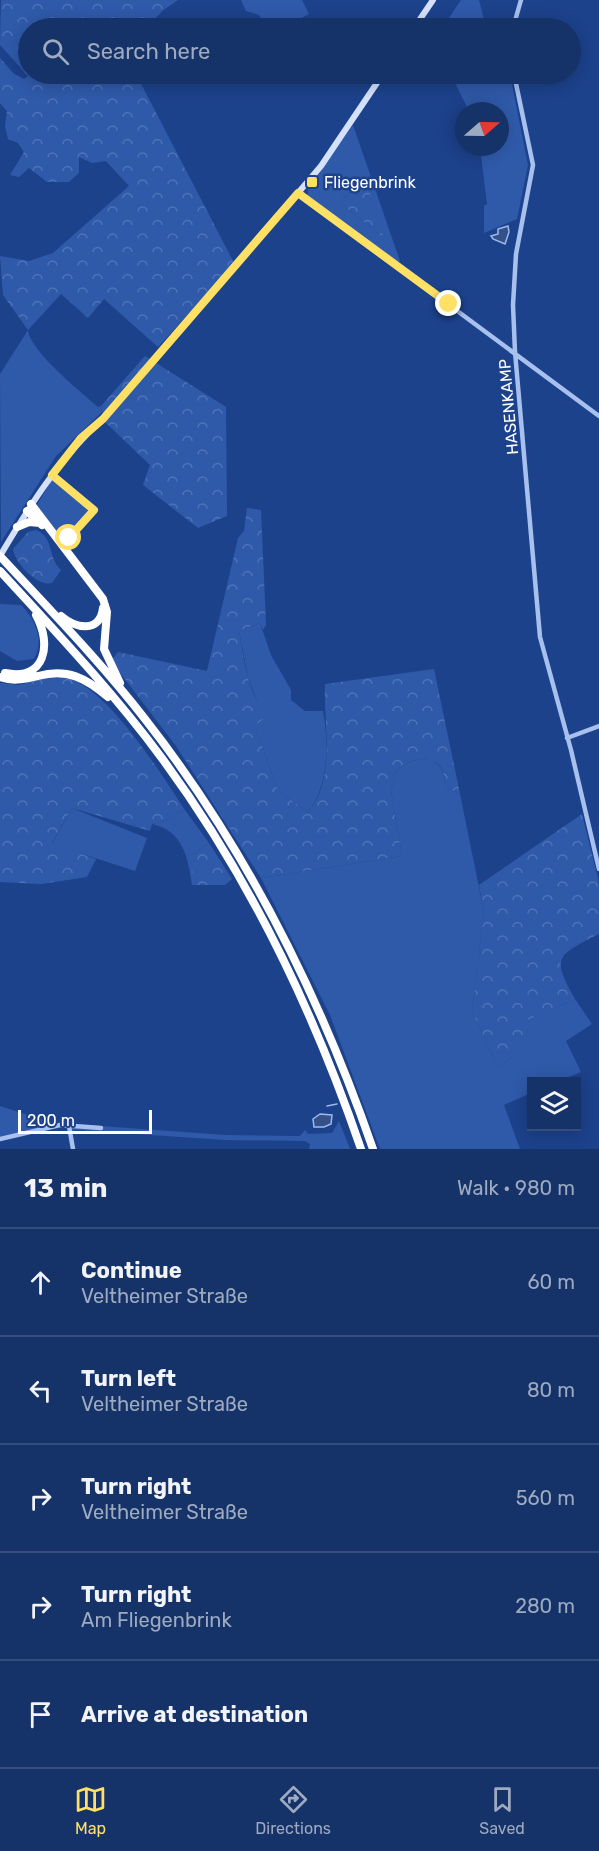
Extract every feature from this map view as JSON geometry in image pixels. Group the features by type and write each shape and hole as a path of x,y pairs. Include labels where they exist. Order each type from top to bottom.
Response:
{"highway":[{"path":"29,508 40,523 50,531"},
{"path":"29,508 98,590 107,612 104,640 108,661 129,699"},
{"path":"17,527 29,522 40,523"},
{"path":"0,556 129,699 209,808 282,931 327,1028 373,1149"},
{"path":"0,572 125,711 207,823 272,935 318,1032 361,1149"},
{"path":"38,597 70,623 89,626 97,622 102,613 98,590"},
{"path":"0,672 12,675 25,673 36,666 44,655 45,636 28,602"},
{"path":"0,677 18,681 58,672 78,676 96,686 125,711"}],"main road":[{"path":"421,18 433,0"},
{"path":"0,556 29,508 70,450 103,419 321,166 376,84"}],"street":[{"path":"516,18 520,0"},
{"name":"HASENKAMP","path":"516,84 532,165 514,266 515,352 541,650 567,738 599,869"},
{"path":"298,193 599,416"},
{"path":"52,475 94,510 69,538"},
{"path":"567,738 599,726"},
{"path":"0,1139 60,1125 101,1128"},
{"path":"69,1126 73,1149"}],"green space":[{"path":"1,0 178,0 156,18 18,18 18,65 0,45"},
{"path":"241,0 302,0 309,14 302,18 261,18 259,15 246,11"},
{"path":"461,0 479,0 484,18 449,18"},
{"path":"0,58 18,76 18,84 141,84 233,261 233,265 158,347 104,299 88,318 61,294 28,330 3,295 0,256 29,261 53,253 129,186 106,161 92,163 79,157 79,173 69,182 47,182 29,168 19,177 10,175 24,152 18,143 8,139 5,126 7,111 0,103"},
{"path":"456,84 512,84 528,165 517,219 484,233 484,206 487,204 481,156 509,156 509,102 464,102"},
{"path":"353,125 400,261 397,263 308,196 308,188","holes":["366,180 383,237 346,208 341,200"]},
{"path":"366,180 384,238 346,208 341,200"},
{"path":"28,330 37,349 69,382 98,407 101,406 102,412 56,456 1,542 0,374"},
{"path":"145,356 226,407 227,516 198,528 143,485 150,465 106,423 101,406"},
{"path":"57,480 91,511 64,544 37,505 51,481"},
{"path":"247,508 261,510 266,625 263,630 260,623 239,631 251,687 261,707 268,715 255,726 277,788 284,795 308,812 323,783 327,750 325,684 434,669 460,794 447,788 441,766 427,758 411,761 396,771 391,791 402,856 261,878 176,746 111,661 118,652 207,671 238,538 244,531"},
{"path":"36,530 46,538 61,570 52,583 40,581 28,573 18,561 13,549 28,532"},
{"path":"0,604 21,605 34,623 39,645 34,659 17,661 0,651"},
{"path":"260,623 271,655 291,690 291,700 305,711 323,711 326,764 320,790 308,812 277,788 255,726 260,708 248,678 239,631"},
{"path":"49,677 67,678 83,685 100,698 133,735 185,810 164,821 152,824 150,831 72,808 52,843 96,859 87,877 41,884 0,882 0,683 19,685"},
{"path":"428,758 441,767 447,788 460,794 484,912 472,1011 498,1067 514,1056 524,1044 522,1022 575,999 592,1024 566,1041 581,1072 569,1077 527,1077 527,1095 504,1105 520,1149 380,1149 330,1015 261,878 402,856 391,791 396,771 411,761"},
{"path":"72,808 147,838 135,871 52,844"},
{"path":"185,810 209,843 192,855 192,885 186,855 177,839 162,827 152,824 164,821"},
{"path":"582,814 599,883 599,934 574,947 562,958 562,974 575,999 523,1022 525,1044 514,1056 498,1067 472,1011 484,912 479,885"},
{"path":"209,843 232,879 225,885 192,885 192,855"},
{"path":"0,1106 50,1122 51,1126 0,1137"},
{"path":"339,1121 350,1149 309,1149 310,1144 305,1141 226,1140 76,1130 72,1132 73,1124 225,1135 300,1136 305,1130 308,1134 332,1133"}],"shaded area":[{"path":"508,226 509,232 505,244 493,239 491,236 498,234 498,229"},
{"path":"320,1114 332,1115 331,1124 314,1127 313,1119"}],"waterway":[{"path":"327,1106 337,1104"}],"place":[{"name":"Fliegenbrink","path":"312,182"}],"route":[{"path":"69,538 94,513 94,510 64,482 52,475 70,450 103,419 298,193 449,304"}]}
